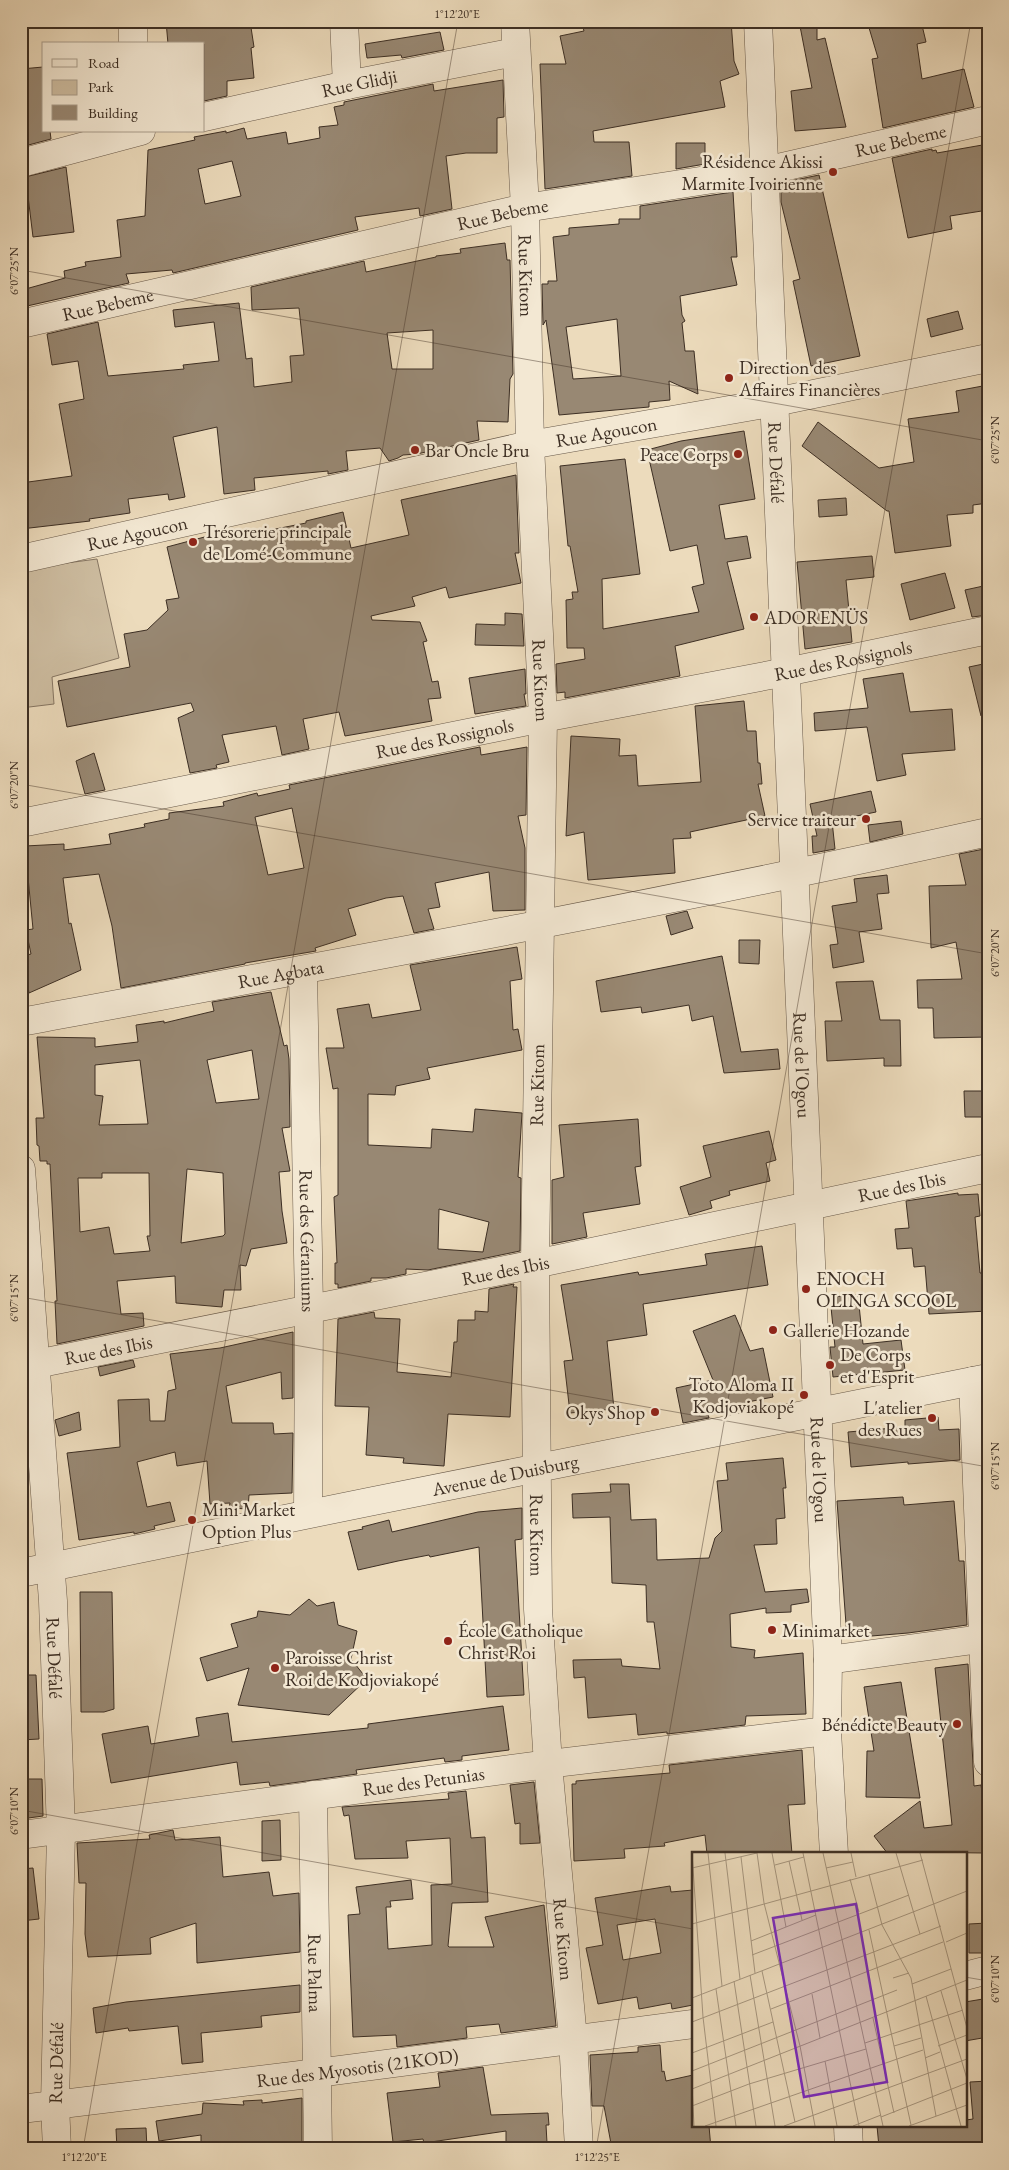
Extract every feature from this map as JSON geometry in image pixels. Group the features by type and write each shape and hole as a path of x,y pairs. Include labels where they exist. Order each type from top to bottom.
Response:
{"street":[{"path":"132,21 133,42"},
{"path":"344,21 347,85"},
{"name":"Rue Kitom","path":"514,21 525,208 530,446 543,718 535,1264 538,1609 548,1764 573,2039 579,2149"},
{"name":"Rue Défalé","path":"758,21 795,875"},
{"name":"Rue Glidji","path":"205,117 347,85 515,52"},
{"name":"Rue Bebeme","path":"21,324 525,208 765,171 988,120"},
{"path":"21,163 136,132"},
{"name":"Rue Agoucon","path":"21,558 530,446 775,402 988,358"},
{"name":"Rue des Rossignols","path":"21,823 543,718 786,672 988,630"},
{"name":"Rue Agbata","path":"21,1022 539,926 795,875 988,832"},
{"name":"Rue de l'Ogou","path":"795,875 828,1660 827,1732 834,1852"},
{"name":"Rue des Géraniums","path":"304,970 309,1308 308,1513"},
{"name":"Rue des Ibis","path":"28,1365 535,1264 809,1204 988,1168"},
{"name":"Rue Défalé","path":"21,1169 28,1365 51,1567 61,1831 55,2105 56,2149"},
{"path":"981,1380 988,1762"},
{"name":"Avenue de Duisburg","path":"21,1573 308,1513 538,1470 981,1380"},
{"path":"828,1660 986,1639"},
{"name":"Rue des Petunias","path":"21,1835 548,1764 827,1732"},
{"name":"Rue Palma","path":"313,1795 318,2149"},
{"path":"966,1976 988,1970"},
{"name":"Rue des Myosotis (21KOD)","path":"21,2109 692,2024"},
{"path":"848,2128 849,2149"}],"green space":[{"path":"97,559 119,658 52,677 54,704 21,708 21,569"}],"building":[{"path":"166,21 250,21 254,47 251,48 254,78 227,81 227,96 205,101 205,42 168,42"},
{"path":"597,21 731,21 734,61 739,74 720,81 725,107 593,131 594,142 629,142 632,176 545,189 540,64 566,64 560,36 584,31 582,24"},
{"path":"799,21 817,21 817,40 825,38 846,127 795,131 791,91 812,88"},
{"path":"867,21 921,21 926,42 917,44 922,79 964,69 974,107 883,128 872,59 878,58"},
{"path":"440,32 444,50 402,58 401,55 367,58 365,44"},
{"path":"42,67 42,132 50,132 51,139 21,147 21,69"},
{"path":"503,80 504,117 497,118 497,153 466,153 446,156 452,209 420,216 419,208 355,217 358,230 173,273 172,270 126,274 129,283 27,306 22,290 65,278 64,271 86,266 85,262 121,257 117,220 145,216 148,150 195,140 194,137 226,131 226,133 244,128 247,139 286,132 288,144 320,138 319,127 338,125 334,107 344,105 344,102 433,84 434,91","holes":["232,161 241,196 205,204 198,169"]},
{"path":"676,143 705,143 705,164 676,169"},
{"path":"988,144 988,210 950,216 952,229 908,238 892,158 932,149 932,151 936,150 937,153"},
{"path":"66,167 74,232 33,237 28,196 21,197 21,178"},
{"path":"819,175 860,356 811,366 793,281 800,279 781,202 781,183"},
{"path":"733,192 737,257 731,257 737,285 680,296 682,315 685,321 682,323 685,351 694,351 698,394 669,381 670,400 649,402 649,407 559,415 546,320 543,325 542,284 548,284 548,281 557,281 553,237 569,235 569,228 619,224 619,219 640,219 640,206","holes":["617,319 621,376 573,379 566,327"]},
{"path":"505,243 507,260 510,260 513,374 510,379 508,422 477,421 479,440 417,454 403,455 389,461 380,448 346,451 348,470 328,474 328,471 254,478 255,490 224,494 217,427 173,437 185,497 169,500 168,494 128,499 130,513 89,519 90,521 21,529 21,483 72,476 59,404 84,399 78,361 52,365 47,334 98,322 108,376 184,369 183,365 219,361 214,322 175,327 173,310 239,303 246,359 252,358 254,387 292,382 290,356 304,355 299,308 252,310 251,287 364,261 366,272 436,256 461,253 460,249","holes":["433,330 433,369 392,369 387,333"]},
{"path":"958,311 963,329 931,337 927,319"},
{"path":"988,385 988,503 973,505 973,513 947,515 951,546 895,553 889,511 802,446 818,422 879,468 914,462 908,419 959,412 956,391"},
{"path":"744,431 755,499 719,505 725,539 747,536 751,558 727,562 744,629 675,646 680,676 565,698 565,692 557,693 556,664 585,659 584,648 567,648 566,600 573,599 572,592 578,592 570,546 568,546 560,466 625,459 640,574 602,579 603,629 699,612 692,587 704,584 697,545 670,551 647,450 681,441"},
{"path":"516,475 519,553 515,553 521,583 449,598 446,587 412,597 415,606 371,616 372,620 420,622 427,641 423,642 432,682 438,681 441,698 428,699 432,721 345,736 339,712 303,719 309,749 282,755 276,726 222,735 229,762 216,765 217,768 190,773 178,718 194,711 191,703 67,727 58,681 130,667 124,634 147,630 168,610 166,600 179,598 167,547 212,535 213,539 235,535 235,537 306,523 306,521 343,512 351,548 409,535 401,500"},
{"path":"846,498 847,515 819,517 818,500"},
{"path":"872,556 874,577 846,580 852,642 805,649 797,562"},
{"path":"945,573 955,608 910,620 901,584"},
{"path":"988,585 988,615 972,617 965,590"},
{"path":"505,613 522,614 524,646 475,645 476,624 505,625"},
{"path":"988,663 988,715 981,716 969,667"},
{"path":"525,669 526,694 524,694 526,706 475,714 469,678"},
{"path":"903,673 910,712 952,709 955,750 902,754 906,775 877,781 867,727 815,731 814,713 868,708 863,679"},
{"path":"744,701 747,731 756,731 758,763 760,763 762,784 758,784 765,816 690,832 691,838 673,839 675,873 588,880 584,832 566,836 571,736 620,739 619,756 636,755 638,786 701,782 695,706"},
{"path":"480,747 481,755 527,747 526,815 518,816 525,848 525,910 493,911 489,872 435,883 440,907 428,909 434,929 414,933 403,896 386,898 348,909 356,935 315,948 316,951 121,988 112,926 99,874 63,878 69,924 71,923 81,970 29,993 23,956 31,954 26,930 33,929 25,846 64,844 64,850 111,844 109,834 145,827 144,824 169,819 169,813 224,806 223,802 257,793 258,796 290,789 289,785","holes":["292,808 304,868 268,875 255,817"]},
{"path":"94,753 105,790 85,794 76,761"},
{"path":"871,791 876,812 832,821 835,849 813,853 812,836 817,836 810,804"},
{"path":"901,821 903,834 870,842 868,825"},
{"path":"984,849 988,868 988,912 984,912 983,946 986,946 988,978 988,1037 934,1038 933,1008 918,1008 917,980 962,979 956,942 931,948 929,886 966,885 959,854"},
{"path":"887,875 889,893 877,894 882,929 859,932 864,962 833,968 830,945 838,944 832,906 857,902 854,879"},
{"path":"687,911 693,928 671,935 666,916"},
{"path":"739,940 760,940 759,964 739,963"},
{"path":"517,947 522,979 510,981 513,1030 518,1029 522,1050 427,1068 430,1079 396,1086 395,1095 368,1094 368,1145 431,1148 432,1129 473,1132 475,1109 522,1113 518,1177 521,1178 520,1251 428,1270 406,1269 406,1274 386,1278 371,1278 371,1281 338,1288 338,1284 335,1284 335,1263 337,1263 334,1197 338,1195 338,1088 333,1089 326,1048 344,1048 337,1009 369,1004 372,1018 421,1010 410,965","holes":["439,1209 489,1222 483,1252 438,1249"]},
{"path":"722,956 741,1052 778,1049 780,1069 724,1073 713,1016 692,1021 689,1005 642,1013 641,1007 601,1012 596,981"},
{"path":"873,981 880,1020 900,1020 901,1066 884,1066 884,1058 827,1061 825,1021 842,1021 836,982"},
{"path":"271,992 284,1046 287,1045 289,1059 290,1127 282,1128 290,1171 279,1172 287,1243 251,1249 246,1266 240,1265 241,1290 224,1290 222,1307 176,1303 175,1276 117,1281 121,1314 143,1313 144,1326 57,1344 55,1301 57,1301 50,1164 47,1164 47,1161 40,1161 39,1146 37,1145 36,1118 44,1118 37,1037 95,1038 95,1047 138,1042 136,1025 164,1021 164,1023 214,1011 212,1002","holes":["252,1050 259,1099 216,1103 207,1060","140,1060 148,1124 99,1125 103,1096 95,1095 95,1065","187,1169 223,1173 225,1234 223,1236 181,1243","102,1173 149,1173 150,1236 147,1236 150,1251 114,1254 109,1227 80,1232 78,1178 102,1178"]},
{"path":"964,1091 982,1091 983,1117 965,1117"},
{"path":"638,1119 641,1166 635,1167 640,1204 583,1213 587,1237 552,1244 552,1180 564,1177 559,1125"},
{"path":"769,1131 776,1160 766,1163 770,1181 729,1191 730,1195 710,1201 712,1208 689,1215 680,1187 711,1177 703,1146"},
{"path":"958,1193 958,1195 978,1194 980,1216 975,1217 980,1273 988,1273 988,1311 929,1314 925,1266 914,1267 912,1248 897,1249 895,1229 909,1228 906,1201"},
{"path":"762,1246 768,1285 643,1304 647,1335 607,1341 614,1409 570,1413 564,1361 573,1360 561,1285 638,1272 639,1275 707,1265 705,1254"},
{"path":"514,1284 513,1287 517,1287 510,1417 448,1414 444,1466 403,1463 404,1458 366,1455 369,1407 335,1406 338,1319 374,1312 375,1318 400,1319 397,1372 451,1377 454,1342 457,1342 458,1320 475,1320 475,1311 488,1312 489,1289"},
{"path":"858,1295 863,1344 901,1340 905,1370 833,1377 830,1347 835,1347 830,1297"},
{"path":"735,1315 750,1351 763,1348 773,1397 707,1410 709,1418 683,1423 676,1388 713,1380 693,1331"},
{"path":"293,1332 293,1398 282,1399 281,1372 226,1386 232,1423 273,1423 274,1434 293,1433 292,1493 249,1495 248,1509 229,1508 230,1503 210,1504 207,1461 177,1466 175,1452 137,1462 147,1507 170,1502 175,1521 154,1526 155,1529 134,1534 134,1532 79,1540 67,1453 120,1447 118,1400 149,1399 150,1421 165,1421 168,1391 176,1389 170,1354 220,1348"},
{"path":"133,1360 135,1367 100,1376 98,1367"},
{"path":"79,1412 81,1430 59,1436 55,1420"},
{"path":"938,1417 939,1430 959,1429 960,1460 851,1467 848,1432 905,1427 905,1420"},
{"path":"783,1458 786,1488 783,1488 785,1518 776,1519 777,1544 754,1545 765,1592 807,1589 809,1602 791,1605 791,1612 766,1613 766,1608 730,1614 731,1647 755,1650 754,1658 803,1653 806,1714 746,1716 745,1725 667,1734 667,1732 638,1735 636,1714 588,1718 585,1677 574,1678 573,1660 621,1659 622,1666 660,1669 654,1622 647,1622 646,1585 612,1583 610,1517 573,1518 572,1494 611,1492 610,1484 629,1484 631,1520 656,1519 657,1560 709,1558 715,1538 722,1531 717,1481 728,1480 726,1463"},
{"path":"903,1497 904,1505 954,1501 959,1561 964,1561 967,1625 908,1633 847,1638 837,1501"},
{"path":"522,1508 522,1539 515,1540 524,1695 487,1697 479,1547 358,1570 348,1532 389,1520 392,1532 478,1512"},
{"path":"80,1592 112,1592 114,1709 104,1712 81,1712"},
{"path":"309,1599 317,1606 334,1602 338,1625 357,1631 351,1659 367,1679 329,1715 238,1705 249,1668 207,1681 200,1658 238,1647 231,1624 257,1617 258,1611 290,1615"},
{"path":"968,1664 974,1786 981,1785 985,1813 983,1814 983,1853 886,1852 874,1836 920,1801 924,1828 952,1825 935,1668"},
{"path":"21,1675 36,1675 39,1739 21,1740"},
{"path":"901,1682 920,1798 866,1797 867,1751 874,1751 864,1687"},
{"path":"503,1706 509,1750 462,1756 462,1760 445,1762 444,1758 356,1770 357,1774 270,1786 269,1782 240,1785 237,1762 111,1783 102,1734 148,1726 151,1744 199,1736 196,1718 228,1713 232,1742 368,1728 368,1724"},
{"path":"802,1750 805,1804 788,1805 792,1852 707,1852 705,1835 664,1843 665,1846 624,1849 625,1858 574,1861 572,1784 576,1784 576,1781 670,1773 669,1765"},
{"path":"21,1779 42,1779 43,1816 21,1819"},
{"path":"534,1782 540,1843 520,1844 520,1823 515,1824 510,1785"},
{"path":"466,1791 471,1838 485,1837 488,1902 452,1903 448,1946 494,1947 485,1917 544,1905 556,2026 501,2033 499,2024 466,2027 467,2038 397,2047 396,2035 353,2037 348,1915 360,1914 356,1887 411,1880 413,1899 390,1901 391,1907 386,1907 388,1949 432,1945 431,1885 452,1884 450,1838 406,1841 408,1858 355,1859 349,1815 344,1816 342,1807 449,1799 448,1793"},
{"path":"280,1820 281,1860 262,1861 262,1821"},
{"path":"173,1830 175,1840 220,1837 223,1877 269,1872 273,1896 299,1893 300,1952 197,1963 196,1923 150,1938 151,1954 88,1957 85,1934 86,1883 79,1883 77,1843 150,1839 149,1835"},
{"path":"33,1868 39,1919 21,1921 21,1869"},
{"path":"670,1886 671,1892 692,1890 692,2005 672,2009 671,2003 639,2009 637,1997 598,2004 586,1948 603,1945 595,1898","holes":["655,1919 661,1953 623,1960 617,1925"]},
{"path":"987,1923 987,1953 969,1953 969,1924"},
{"path":"300,1985 300,2012 261,2016 262,2027 201,2033 203,2062 182,2064 178,2026 129,2031 128,2028 96,2033 93,2008 126,2002"},
{"path":"983,1999 988,2037 966,2041 966,2002"},
{"path":"660,2045 662,2072 664,2071 666,2081 692,2075 692,2128 709,2128 711,2149 612,2149 604,2106 592,2106 590,2055 638,2052 638,2047"},
{"path":"483,2067 491,2115 548,2113 549,2125 546,2125 547,2143 506,2144 506,2131 424,2143 423,2139 393,2142 387,2093 440,2087 438,2073"},
{"path":"988,2081 988,2149 925,2149 924,2144 879,2147 877,2128 966,2128 966,2120 973,2119 970,2082"},
{"path":"302,2098 302,2149 258,2149 258,2144 201,2149 201,2135 159,2141 156,2121 202,2114 203,2103 244,2105 243,2101 262,2100 262,2103"},
{"path":"146,2128 147,2149 117,2149 116,2129"}],"place":[{"name":"Résidence Akissi Marmite Ivoirienne","path":"833,172"},
{"name":"Direction des Affaires Financières","path":"729,378"},
{"name":"Bar Oncle Bru","path":"415,450"},
{"name":"Peace Corps","path":"738,454"},
{"name":"Trésorerie principale de Lomé-Commune","path":"193,542"},
{"name":"ADORENÜS","path":"754,617"},
{"name":"Service traiteur","path":"866,819"},
{"name":"ENOCH OLINGA SCOOL","path":"806,1289"},
{"name":"Gallerie Hozande","path":"773,1330"},
{"name":"De Corps et d'Esprit","path":"830,1365"},
{"name":"Toto Aloma II Kodjoviakopé","path":"804,1395"},
{"name":"Okys Shop","path":"655,1412"},
{"name":"L'atelier des Rues","path":"932,1418"},
{"name":"Mini Market Option Plus","path":"192,1520"},
{"name":"Minimarket","path":"772,1630"},
{"name":"École Catholique Christ Roi","path":"448,1641"},
{"name":"Paroisse Christ Roi de Kodjoviakopé","path":"275,1668"},
{"name":"Bénédicte Beauty","path":"957,1724"}]}
